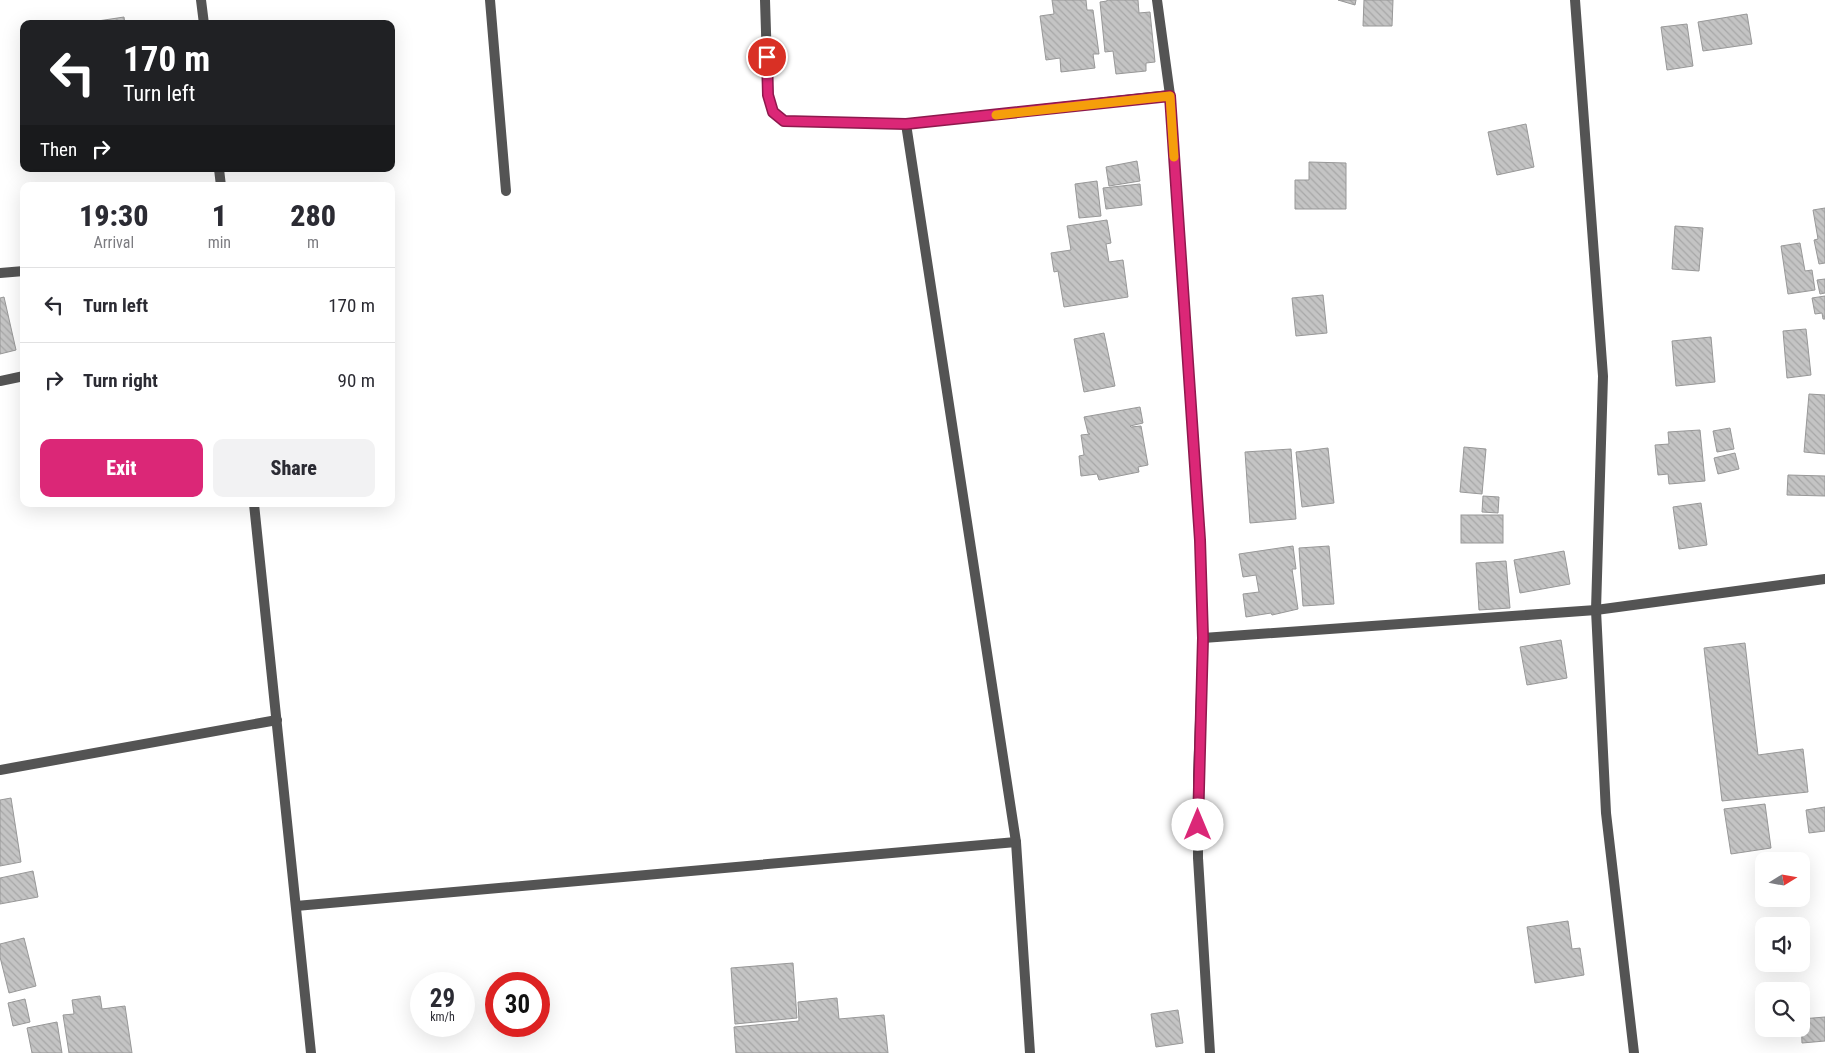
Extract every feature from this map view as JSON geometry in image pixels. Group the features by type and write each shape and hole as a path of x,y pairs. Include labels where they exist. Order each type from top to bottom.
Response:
{"street":[{"path":"201,0 204,20"},
{"path":"490,0 506,190"},
{"path":"765,0 768,95 773,112 784,121 906,124 1170,96"},
{"path":"1157,0 1170,96 1200,540 1203,638 1198,776 1198,858 1210,1053"},
{"path":"1575,0 1602,376 1596,610 1606,814 1634,1053"},
{"path":"906,124 1016,842 1030,1053"},
{"path":"0,273 20,271"},
{"path":"0,381 20,377"},
{"path":"254,507 311,1053"},
{"path":"1203,638 1596,610 1825,579"},
{"path":"0,770 277,720"},
{"path":"296,906 1016,842"}],"building":[{"path":"1052,0 1086,0 1087,10 1093,10 1099,54 1093,54 1095,68 1061,72 1060,58 1046,60 1040,16 1054,14"},
{"path":"1107,0 1138,0 1139,13 1150,12 1155,62 1146,63 1146,71 1116,74 1113,51 1105,52 1100,2"},
{"path":"1338,0 1356,0 1355,5"},
{"path":"1364,0 1393,0 1392,26 1363,26"},
{"path":"1747,14 1752,44 1703,51 1698,22"},
{"path":"124,17 124,20 104,20"},
{"path":"1687,24 1693,66 1667,70 1661,27"},
{"path":"1526,124 1534,167 1497,175 1488,132"},
{"path":"1137,161 1140,181 1109,186 1106,167"},
{"path":"1309,162 1346,163 1346,209 1295,209 1295,180 1309,180"},
{"path":"1097,181 1101,216 1079,218 1075,184"},
{"path":"1140,184 1142,205 1106,209 1103,188"},
{"path":"1825,208 1825,263 1819,264 1814,240 1818,239 1813,210"},
{"path":"1107,220 1111,243 1106,244 1109,262 1123,260 1128,297 1064,307 1058,271 1054,272 1051,253 1071,250 1067,226"},
{"path":"1675,226 1703,228 1699,271 1672,269"},
{"path":"1800,243 1805,271 1812,270 1815,290 1788,294 1781,246"},
{"path":"1825,279 1825,293 1820,294 1817,280"},
{"path":"1323,295 1327,333 1296,336 1292,298"},
{"path":"1825,296 1825,319 1823,319 1822,313 1815,314 1812,298"},
{"path":"4,297 16,350 0,354 0,298"},
{"path":"1806,329 1811,375 1787,378 1783,331"},
{"path":"1104,333 1115,386 1084,392 1074,339"},
{"path":"1711,337 1715,382 1676,386 1672,341"},
{"path":"1809,394 1825,395 1825,454 1804,452"},
{"path":"1140,407 1143,423 1130,426 1141,426 1148,465 1138,467 1139,472 1099,480 1097,474 1081,476 1079,456 1084,455 1081,435 1090,434 1088,433 1084,417"},
{"path":"1730,428 1734,449 1717,452 1713,431"},
{"path":"1700,430 1705,481 1669,484 1668,474 1658,475 1655,445 1669,444 1668,432"},
{"path":"1464,447 1486,449 1482,494 1460,492"},
{"path":"1328,448 1334,503 1302,507 1296,452"},
{"path":"1291,449 1296,519 1250,523 1245,452"},
{"path":"1735,453 1739,469 1718,474 1714,458"},
{"path":"1788,475 1825,476 1825,496 1787,495"},
{"path":"1483,496 1499,497 1498,513 1482,512"},
{"path":"1701,503 1707,545 1679,549 1673,507"},
{"path":"1461,515 1503,515 1503,543 1461,543"},
{"path":"1293,546 1296,569 1292,569 1298,609 1272,615 1271,613 1246,617 1243,594 1259,592 1256,575 1243,577 1239,554"},
{"path":"1329,546 1334,604 1303,606 1299,548"},
{"path":"1564,551 1570,584 1520,593 1514,560"},
{"path":"1506,561 1510,608 1479,610 1476,563"},
{"path":"1561,640 1567,678 1527,685 1520,647"},
{"path":"1745,643 1758,755 1803,749 1808,792 1722,801 1704,648"},
{"path":"11,798 21,862 0,866 0,800"},
{"path":"1765,804 1771,848 1731,854 1724,809"},
{"path":"1825,807 1825,831 1809,833 1806,810"},
{"path":"33,871 38,897 0,904 0,878"},
{"path":"1568,921 1572,949 1580,948 1584,975 1535,983 1527,927"},
{"path":"24,938 36,986 9,993 0,957 0,944"},
{"path":"793,963 797,1018 735,1024 731,968"},
{"path":"100,996 102,1009 125,1006 132,1053 69,1053 63,1015 74,1014 72,1000"},
{"path":"837,998 839,1019 884,1015 888,1053 736,1053 734,1027 799,1021 798,1002"},
{"path":"25,999 30,1022 13,1026 8,1003"},
{"path":"1178,1010 1183,1043 1156,1047 1151,1014"},
{"path":"1825,1017 1825,1041 1802,1043 1802,1037 1810,1037 1810,1018"},
{"path":"57,1022 62,1053 32,1053 27,1028"}],"slow traffic":[{"path":"996,115 1170,96 1174,157"}],"route":[{"path":"767,57 768,95 773,112 784,121 906,124 1170,96 1200,540 1203,638 1198,825"}]}
